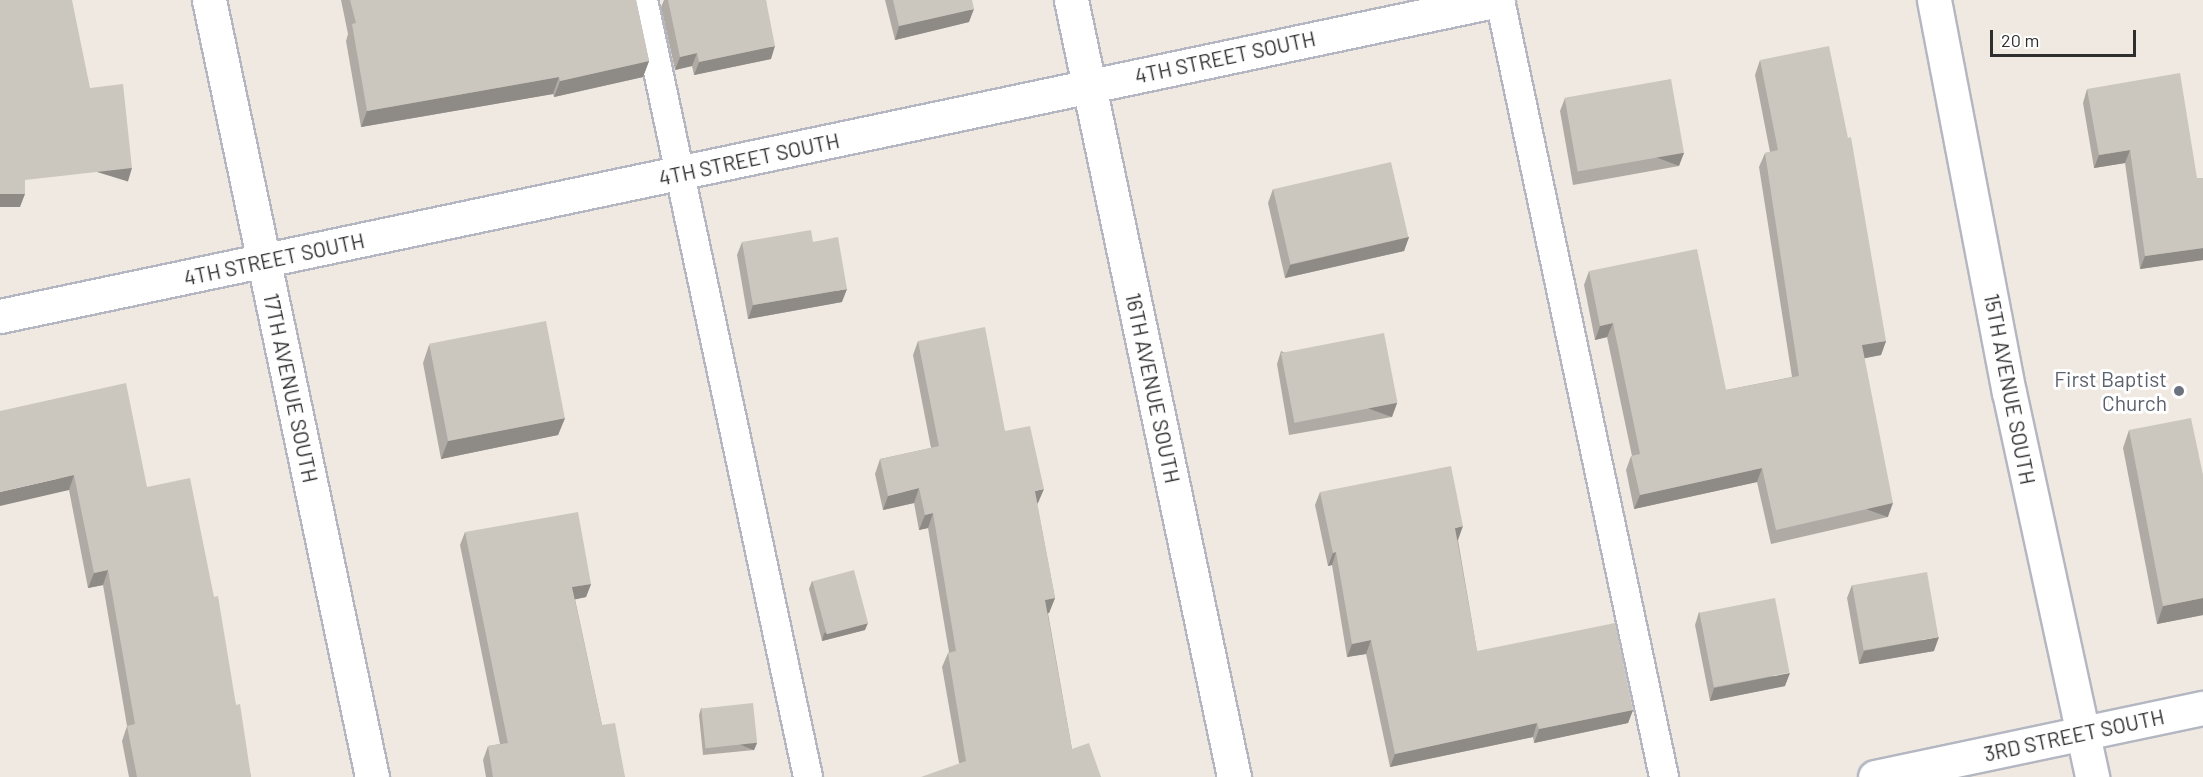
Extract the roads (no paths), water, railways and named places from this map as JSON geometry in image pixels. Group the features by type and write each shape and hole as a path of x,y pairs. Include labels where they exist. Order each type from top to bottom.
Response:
{"street":[{"name":"17TH AVENUE SOUTH","path":"209,0 372,777"},
{"name":"16TH AVENUE SOUTH","path":"1071,0 1234,777"},
{"name":"4TH STREET SOUTH","path":"0,316 1499,0"},
{"name":"15TH AVENUE SOUTH","path":"1934,0 2009,392 2092,777"},
{"name":"3RD STREET SOUTH","path":"1875,777 2203,708"}],"lane":[{"path":"643,0 807,777"},
{"path":"1499,0 1664,777"}],"place":[{"name":"First Baptist Church","path":"2179,391"}]}
